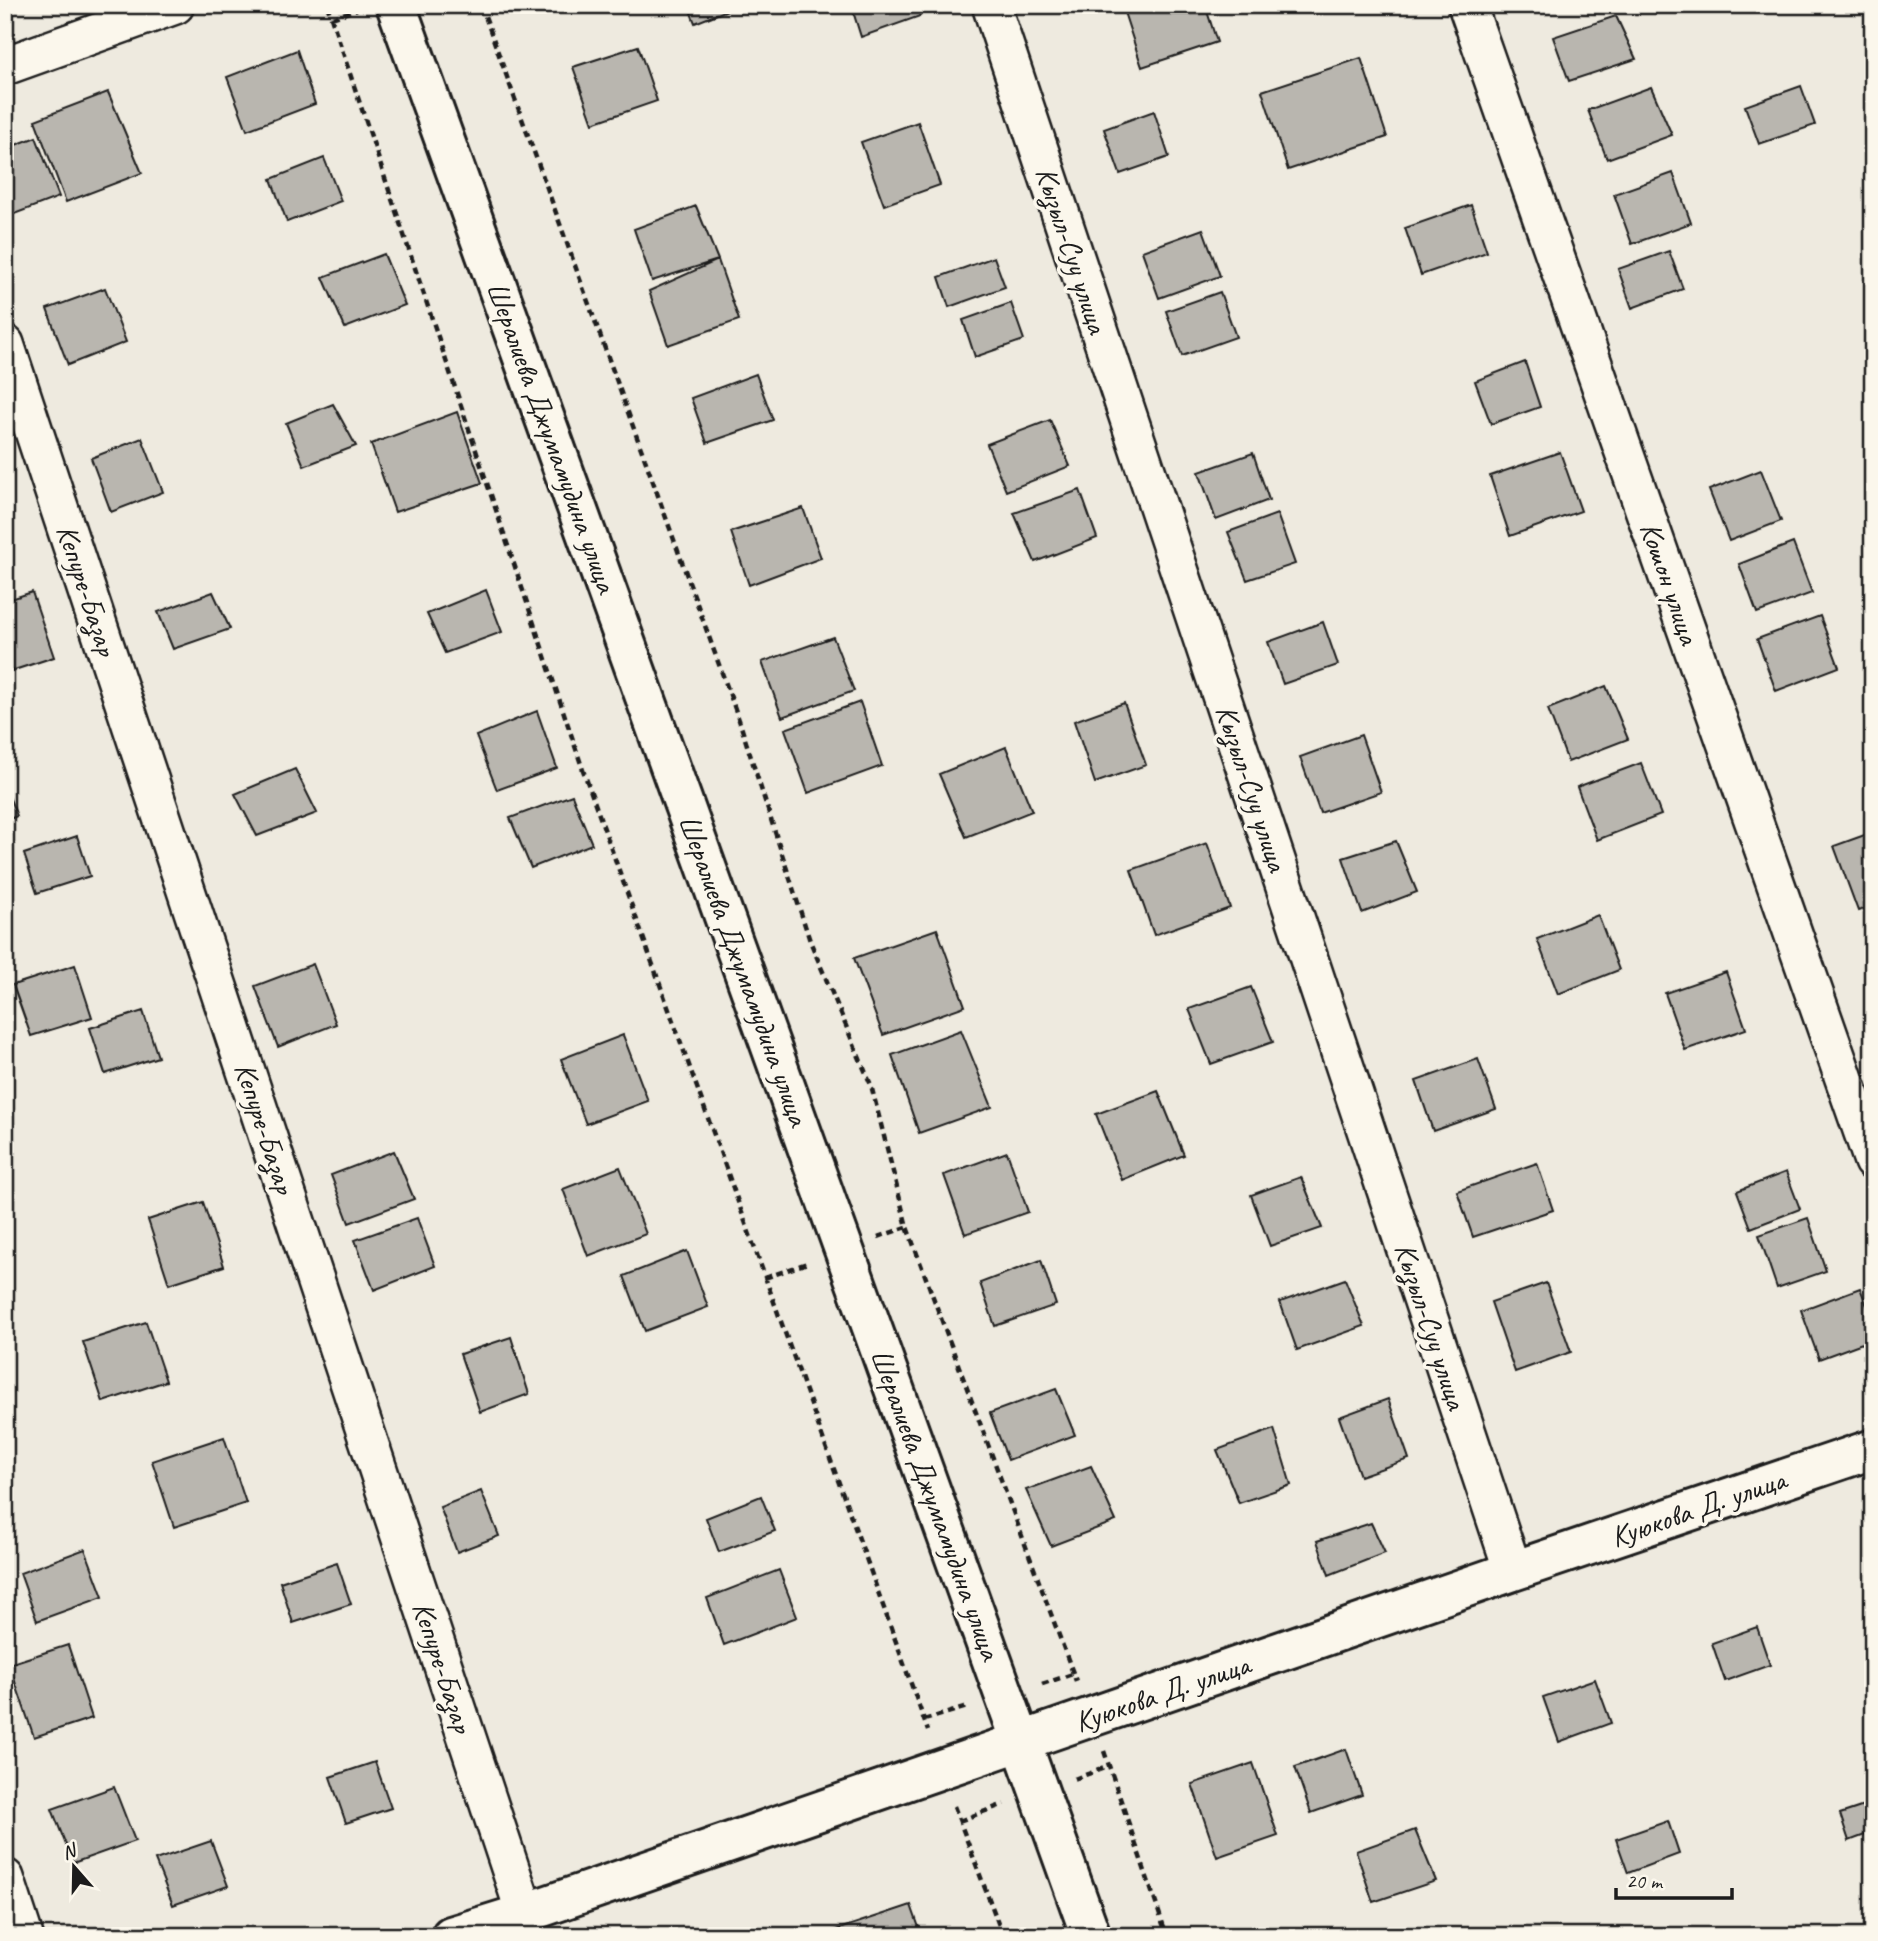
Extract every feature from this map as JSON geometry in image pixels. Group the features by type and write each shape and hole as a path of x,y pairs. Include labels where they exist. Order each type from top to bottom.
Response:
{"street":[{"path":"5,66 175,5"},
{"name":"Шералиева Джумамудина улица","path":"396,5 1091,1936"},
{"name":"Кызыл-Суу улица","path":"991,5 1513,1571"},
{"name":"Кошон улица","path":"1468,5 1873,1161"},
{"name":"Кепуре-Базар","path":"5,344 525,1913"},
{"name":"Куюкова Д. улица","path":"451,1936 525,1913 1873,1449"},
{"path":"5,1878 24,1936"}],"path":[{"path":"327,5 583,770 959,1821 1003,1936"},
{"path":"332,18 368,5"},
{"path":"481,5 734,707 810,941 871,1085 907,1227 1073,1674 1092,1717 1167,1936"}],"building":[{"path":"688,5 740,5 695,23"},
{"path":"851,5 916,5 920,16 861,37"},
{"path":"1205,5 1217,42 1142,67 1122,6"},
{"path":"1616,16 1636,59 1569,81 1553,37"},
{"path":"638,46 657,101 593,123 573,67"},
{"path":"297,50 315,104 247,130 227,77"},
{"path":"1361,58 1387,137 1288,170 1262,91"},
{"path":"1801,86 1815,125 1759,144 1745,106"},
{"path":"1651,87 1672,135 1607,159 1588,110"},
{"path":"108,92 142,173 66,202 35,120"},
{"path":"1154,111 1169,157 1120,174 1104,129"},
{"path":"918,122 940,185 884,205 861,142"},
{"path":"36,137 59,197 9,216 5,207 5,149"},
{"path":"324,158 341,201 287,222 271,179"},
{"path":"1673,173 1691,223 1632,244 1614,194"},
{"path":"1471,205 1487,252 1421,275 1405,228"},
{"path":"696,206 718,260 652,281 634,229"},
{"path":"1203,229 1220,276 1159,298 1142,251"},
{"path":"1669,251 1683,289 1632,308 1618,269"},
{"path":"384,254 405,305 345,328 323,277"},
{"path":"994,257 1005,287 949,307 939,277"},
{"path":"718,260 739,320 668,345 649,291"},
{"path":"105,288 126,342 68,365 47,309"},
{"path":"1220,292 1236,337 1182,356 1166,311"},
{"path":"1011,303 1024,340 975,357 963,320"},
{"path":"1525,362 1540,407 1491,424 1475,381"},
{"path":"756,374 773,420 707,443 691,398"},
{"path":"333,404 356,446 304,466 286,423"},
{"path":"457,412 482,483 395,512 371,444"},
{"path":"1050,420 1070,466 1006,491 987,444"},
{"path":"142,438 163,492 111,512 91,458"},
{"path":"1560,452 1581,511 1510,536 1490,476"},
{"path":"1253,453 1269,500 1216,520 1199,472"},
{"path":"1761,470 1781,521 1729,541 1709,490"},
{"path":"1080,490 1097,538 1035,562 1014,513"},
{"path":"803,508 821,558 749,585 731,532"},
{"path":"1277,514 1295,564 1247,580 1228,532"},
{"path":"1793,543 1812,593 1757,613 1739,564"},
{"path":"486,590 502,632 445,653 427,614"},
{"path":"32,592 54,657 5,673 5,601"},
{"path":"213,592 230,629 173,649 158,612"},
{"path":"1820,616 1839,667 1776,691 1757,639"},
{"path":"1323,622 1338,665 1283,684 1268,642"},
{"path":"833,637 854,691 782,717 762,662"},
{"path":"1606,686 1628,739 1568,762 1548,709"},
{"path":"860,702 882,766 808,793 785,729"},
{"path":"1124,703 1146,765 1095,783 1074,721"},
{"path":"537,711 557,768 497,790 476,736"},
{"path":"1361,735 1381,792 1320,813 1300,757"},
{"path":"1006,747 1032,811 966,837 939,774"},
{"path":"1641,763 1661,815 1597,840 1577,787"},
{"path":"295,769 317,813 257,836 235,794"},
{"path":"5,787 17,816 5,821"},
{"path":"572,795 592,844 531,868 510,818"},
{"path":"1873,832 1873,906 1858,911 1834,846"},
{"path":"77,836 90,876 37,893 24,854"},
{"path":"1396,841 1417,892 1362,913 1343,858"},
{"path":"1207,843 1230,908 1154,935 1131,870"},
{"path":"1598,915 1619,970 1558,994 1537,939"},
{"path":"937,929 965,1006 883,1035 854,958"},
{"path":"313,964 336,1024 278,1047 255,986"},
{"path":"75,965 92,1017 31,1036 13,985"},
{"path":"1726,972 1746,1029 1685,1050 1665,993"},
{"path":"1251,987 1273,1042 1211,1064 1189,1009"},
{"path":"143,1011 158,1057 105,1074 90,1028"},
{"path":"961,1030 992,1107 919,1133 892,1055"},
{"path":"623,1035 648,1101 586,1124 561,1059"},
{"path":"1478,1059 1496,1109 1433,1131 1416,1081"},
{"path":"1158,1091 1184,1155 1122,1180 1096,1114"},
{"path":"394,1151 414,1199 349,1223 331,1175"},
{"path":"1007,1152 1028,1212 965,1234 944,1175"},
{"path":"1537,1163 1553,1210 1473,1237 1457,1191"},
{"path":"620,1167 646,1234 588,1256 563,1189"},
{"path":"1786,1172 1800,1209 1751,1228 1737,1191"},
{"path":"1301,1177 1322,1228 1270,1246 1251,1195"},
{"path":"203,1202 224,1266 169,1284 148,1220"},
{"path":"417,1218 435,1266 374,1290 355,1240"},
{"path":"1808,1218 1826,1271 1777,1288 1759,1235"},
{"path":"687,1251 708,1307 645,1331 624,1276"},
{"path":"1041,1260 1056,1305 995,1326 980,1283"},
{"path":"1345,1279 1364,1326 1297,1350 1280,1302"},
{"path":"1546,1283 1571,1352 1515,1372 1491,1302"},
{"path":"1860,1288 1873,1321 1873,1339 1819,1359 1801,1310"},
{"path":"146,1322 166,1381 103,1402 83,1342"},
{"path":"511,1337 529,1394 480,1412 460,1354"},
{"path":"1056,1389 1075,1435 1008,1460 990,1413"},
{"path":"1388,1399 1409,1459 1360,1476 1339,1417"},
{"path":"1274,1429 1291,1485 1239,1503 1217,1450"},
{"path":"224,1437 246,1503 174,1527 152,1461"},
{"path":"1091,1466 1116,1521 1051,1546 1026,1490"},
{"path":"481,1491 499,1536 457,1552 440,1507"},
{"path":"761,1496 775,1531 719,1552 706,1518"},
{"path":"1371,1523 1385,1553 1329,1575 1317,1541"},
{"path":"85,1549 103,1597 37,1621 20,1573"},
{"path":"337,1563 351,1604 293,1623 280,1582"},
{"path":"779,1570 797,1617 724,1645 707,1598"},
{"path":"1757,1627 1770,1665 1725,1681 1712,1643"},
{"path":"68,1645 92,1718 34,1737 9,1664"},
{"path":"1595,1679 1611,1723 1559,1742 1543,1697"},
{"path":"1346,1749 1362,1795 1311,1813 1295,1767"},
{"path":"375,1762 391,1808 346,1823 330,1777"},
{"path":"1253,1763 1278,1836 1217,1857 1192,1784"},
{"path":"114,1787 135,1841 73,1863 52,1809"},
{"path":"1873,1803 1873,1832 1849,1841 1840,1814"},
{"path":"1668,1821 1679,1854 1628,1873 1616,1839"},
{"path":"1415,1830 1436,1881 1373,1902 1356,1851"},
{"path":"211,1841 228,1886 173,1905 155,1860"},
{"path":"911,1905 922,1936 818,1936"}]}
